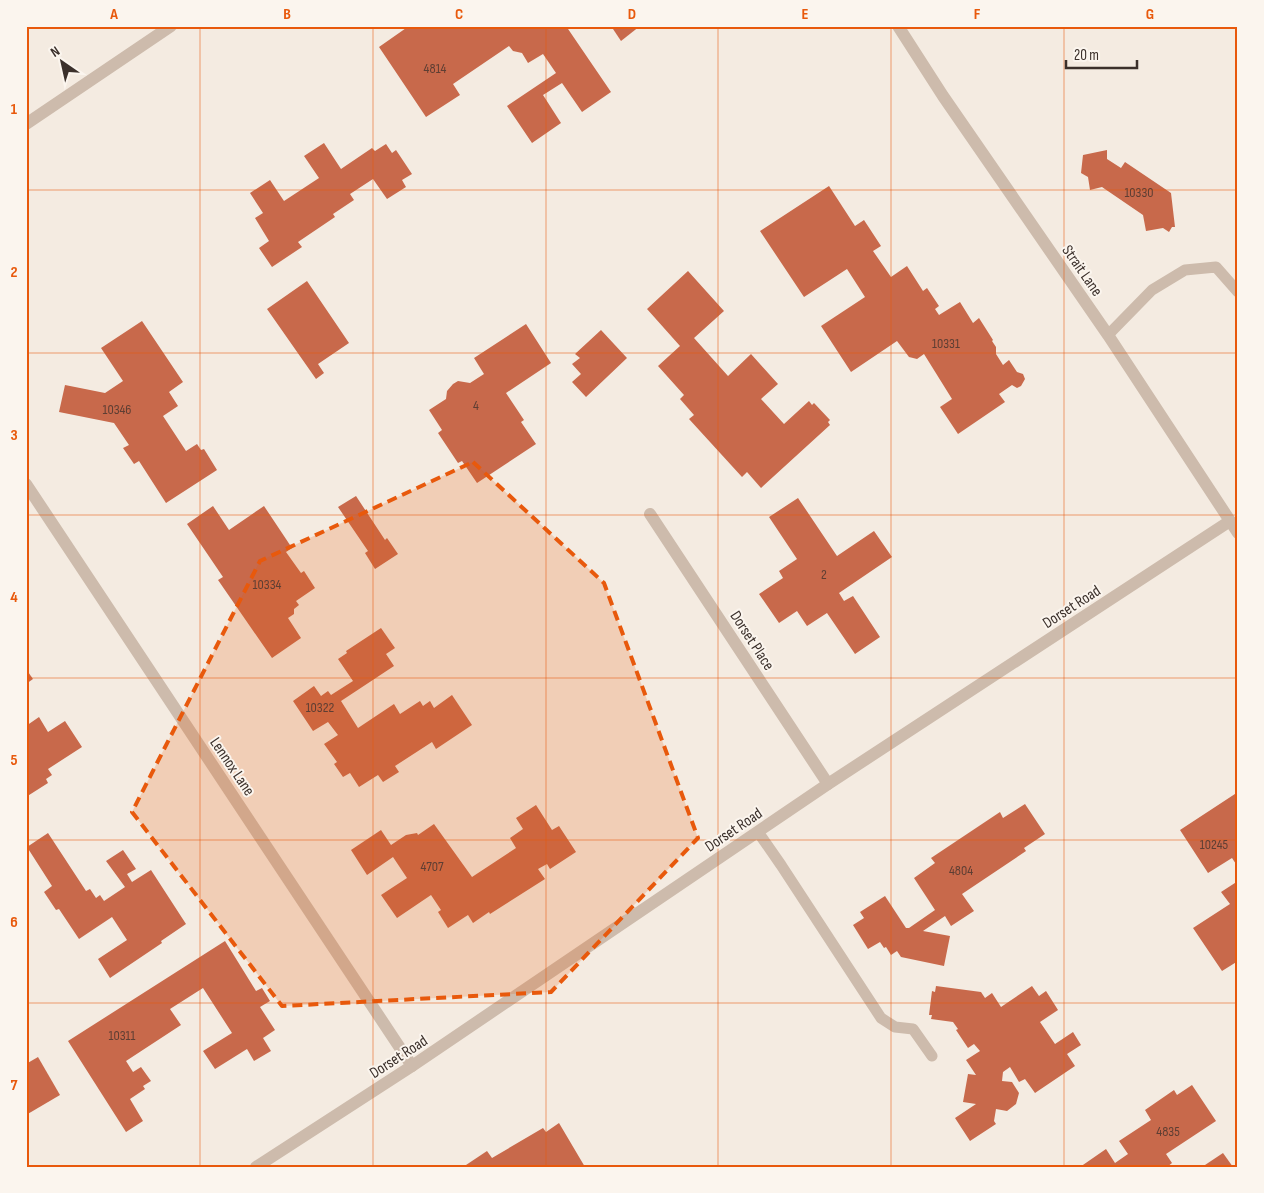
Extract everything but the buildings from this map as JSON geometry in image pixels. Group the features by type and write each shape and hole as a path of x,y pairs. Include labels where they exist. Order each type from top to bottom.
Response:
{"street":[{"path":"26,124 171,26"},
{"name":"Strait Lane","path":"898,26 943,96 1108,335 1238,533"},
{"name":"Lennox Lane","path":"26,484 412,1066"},
{"name":"Dorset Place","path":"650,514 828,784"},
{"name":"Dorset Road","path":"256,1167 412,1066 828,784 1230,521"}],"lane":[{"path":"1108,335 1152,290 1185,270 1216,267 1238,292"},
{"path":"758,832 782,865 881,1018 895,1026 913,1029 932,1056"}],"highlighted area":[{"path":"473,462 604,583 698,838 551,992 282,1006 132,812 260,561"}]}
